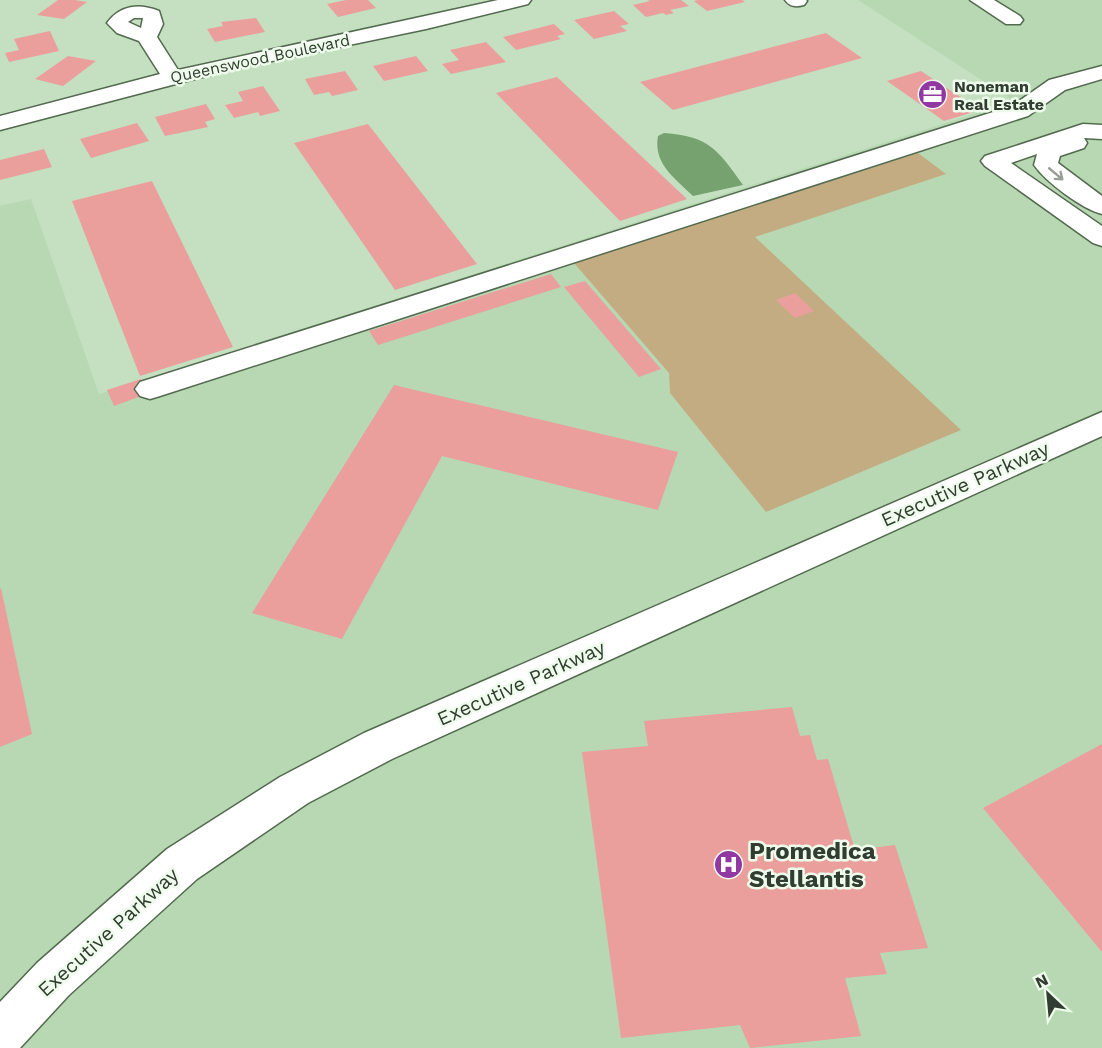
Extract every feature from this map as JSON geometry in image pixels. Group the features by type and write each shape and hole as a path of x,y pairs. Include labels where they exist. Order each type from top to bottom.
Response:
{"street":[{"path":"430,0 447,18"},
{"name":"Queenswood Boulevard","path":"0,123 172,77 521,0"},
{"path":"980,0 1013,20"},
{"path":"147,37 172,77"},
{"path":"150,389 1009,114 1038,100 1057,85 1102,72"},
{"path":"1098,131 1083,131 993,161 1102,238"},
{"path":"1098,131 1089,139 1049,152 1046,165 1069,185 1102,207"},
{"name":"Executive Parkway","path":"0,1036 53,979 182,864 294,790 388,742 1102,423"}],"shaded area":[{"path":"858,0 1102,0 1102,1048 0,1048 0,206 31,199 99,394 1014,101"},
{"path":"664,133 692,137 711,147 743,185 693,196 662,163 657,146 658,136"},
{"path":"918,153 946,174 755,237 961,430 766,512 670,393 669,373 574,263"}],"building":[{"path":"58,0 87,2 64,19 37,15"},
{"path":"346,0 368,0 376,8 338,17 327,4"},
{"path":"647,0 681,0 689,6 670,10 674,13 646,17 633,5 650,1"},
{"path":"742,0 745,2 707,11 694,1"},
{"path":"614,11 629,24 620,26 627,31 594,39 574,20"},
{"path":"256,18 265,32 215,42 207,29 223,26 221,22"},
{"path":"554,24 565,34 557,36 561,39 516,50 503,37"},
{"path":"50,31 59,51 9,62 5,53 19,50 14,39"},
{"path":"826,33 862,58 673,110 640,82"},
{"path":"486,42 506,62 451,74 442,64 459,60 450,50"},
{"path":"68,56 96,61 63,86 35,79"},
{"path":"416,56 428,71 384,81 373,66"},
{"path":"345,71 358,90 332,96 329,92 314,95 305,79"},
{"name":"Noneman Real Estate","path":"921,71 980,110 944,121 887,81"},
{"path":"557,77 687,199 620,221 496,93"},
{"path":"263,86 280,111 260,116 258,112 234,118 225,105 243,101 238,92"},
{"path":"206,104 215,119 205,122 208,127 165,136 155,117"},
{"path":"137,123 149,141 91,158 80,139"},
{"path":"368,124 477,264 395,290 294,143"},
{"path":"44,149 52,167 0,180 0,160"},
{"path":"152,181 233,347 140,376 72,201"},
{"path":"551,274 561,287 378,345 369,331"},
{"path":"585,281 661,369 639,377 564,287"},
{"path":"795,293 814,311 795,318 776,300"},
{"path":"141,379 147,394 114,406 107,390"},
{"path":"394,385 678,452 658,510 442,456 342,639 252,613"},
{"path":"0,589 32,734 0,747"},
{"path":"792,707 800,736 810,735 817,760 828,759 855,850 895,845 928,948 880,953 887,974 845,978 861,1036 750,1048 740,1025 621,1038 582,752 648,746 644,721"},
{"path":"1102,744 1102,952 983,808"}],"place":[{"name":"Noneman Real Estate","path":"933,95"},
{"name":"Promedica Stellantis","path":"728,865"}]}
